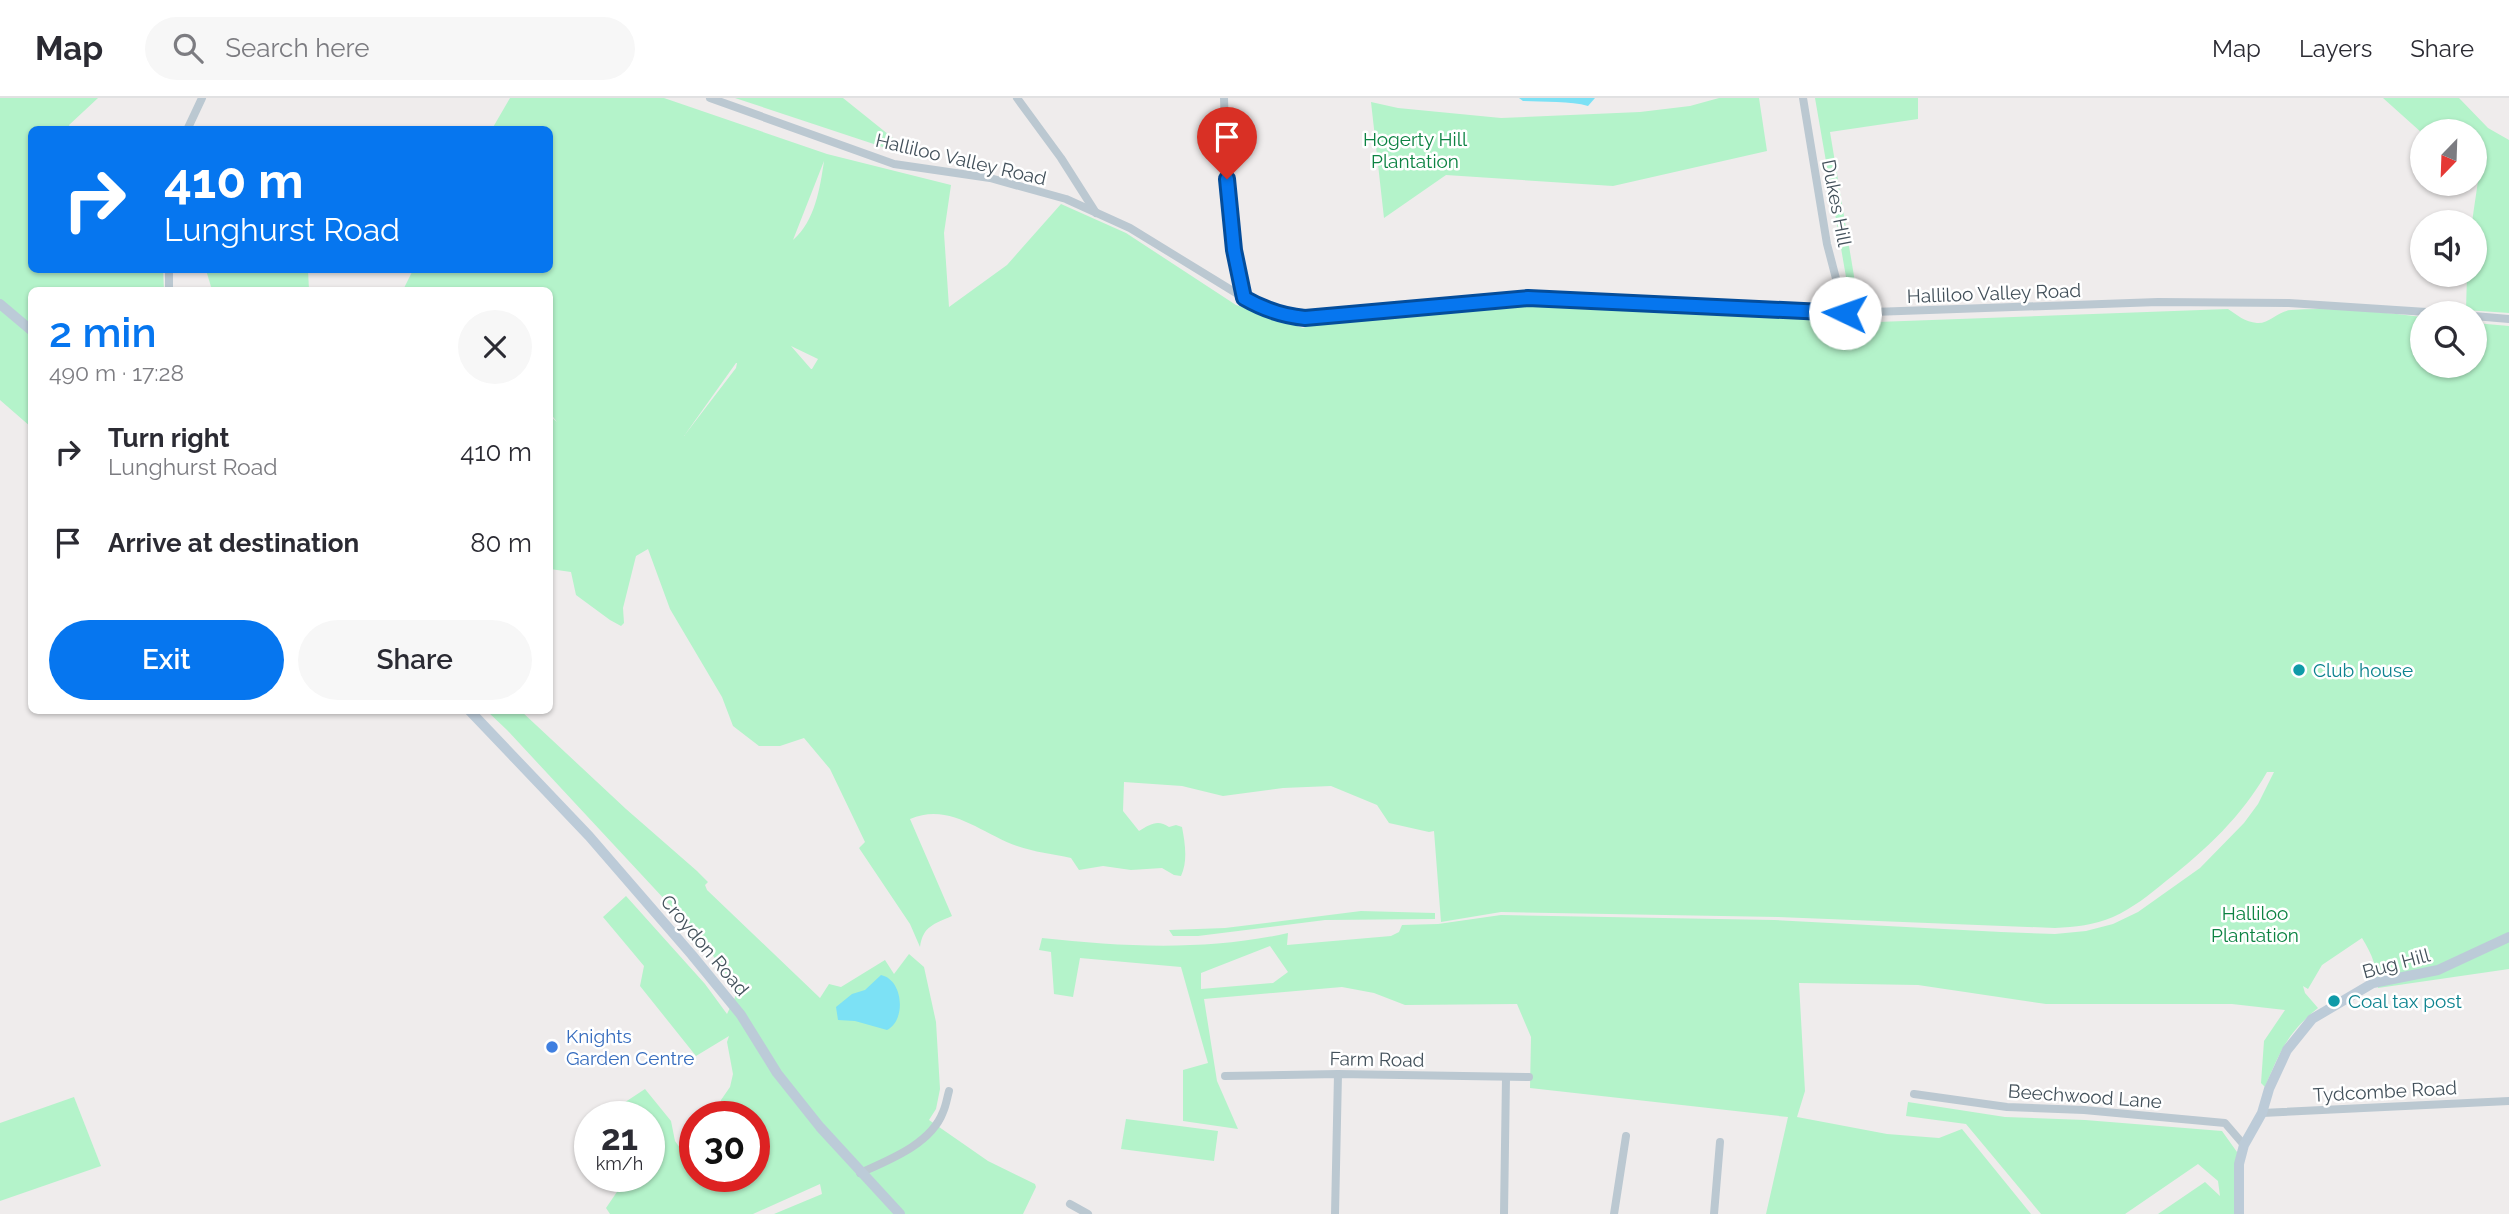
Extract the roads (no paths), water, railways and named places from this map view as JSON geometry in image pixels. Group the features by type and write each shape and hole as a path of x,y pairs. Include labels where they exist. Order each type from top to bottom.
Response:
{"main road":[{"path":"0,304 28,328"},
{"name":"Croydon Road","path":"473,714 589,836 692,955 741,1015 777,1073 860,1173 900,1214"},
{"name":"Bug Hill","path":"2244,1145 2262,1113 2269,1089 2287,1050 2312,1019 2373,983 2438,970 2509,937"},
{"path":"2239,1214 2239,1164 2244,1145"}],"street":[{"path":"189,126 202,98"},
{"name":"Halliloo Valley Road","path":"710,98 894,164 990,178 1066,200 1137,232 1244,298 1276,313 1305,318 1528,298 1845,313 2158,302 2289,303 2410,311"},
{"path":"1017,98 1061,158 1096,213"},
{"path":"1224,98 1227,179 1234,250 1244,298"},
{"name":"Dukes Hill","path":"1803,98 1827,244 1845,313"},
{"path":"2487,317 2509,319"},
{"path":"1335,1214 1338,1074"},
{"name":"Farm Road","path":"1226,1076 1338,1074 1529,1077"},
{"path":"1504,1214 1506,1077"},
{"path":"860,1173 897,1156 926,1135 943,1114 949,1091"},
{"name":"Beechwood Lane","path":"1913,1094 2007,1107 2084,1110 2225,1123 2244,1145"},
{"name":"Tydcombe Road","path":"2262,1113 2509,1101"},
{"path":"1614,1214 1626,1136"},
{"path":"1714,1214 1720,1142"},
{"path":"1070,1204 1088,1214"}],"water":[{"path":"1519,98 1595,98 1588,106 1565,102 1523,101"},
{"path":"881,975 889,978 898,992 900,1010 893,1025 887,1030 855,1021 838,1020 836,1007 852,994 865,990"}],"place":[{"name":"Club house","path":"2299,670"},
{"name":"Coal tax post","path":"2334,1001"},
{"name":"Knights Garden Centre","path":"552,1047"}],"park label":[{"name":"Hogerty Hill Plantation","path":"1415,150"},
{"name":"Halliloo Plantation","path":"2255,924"}]}
